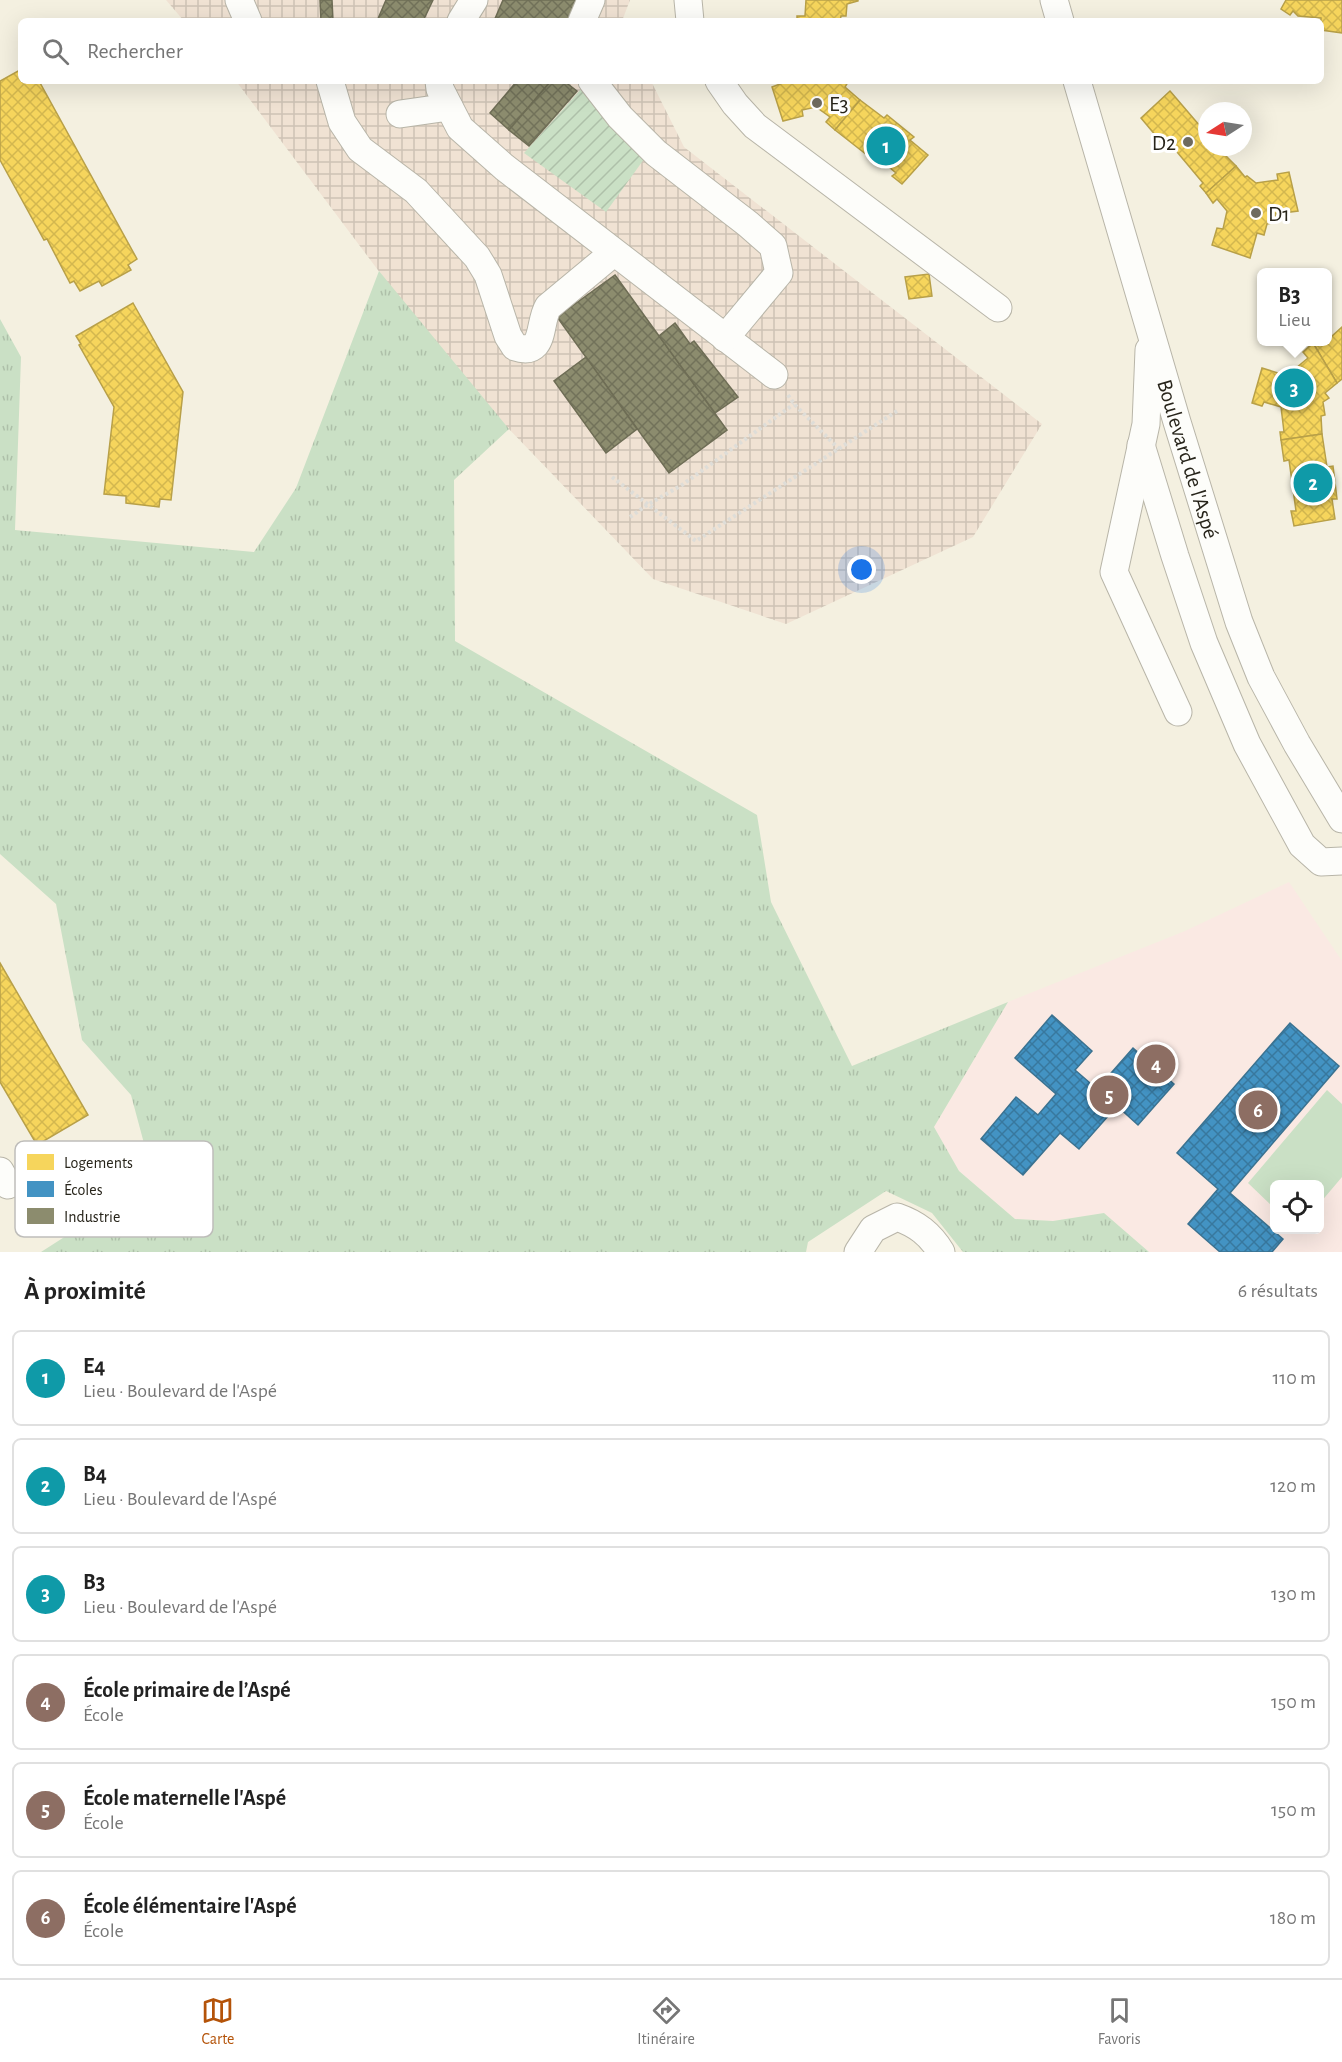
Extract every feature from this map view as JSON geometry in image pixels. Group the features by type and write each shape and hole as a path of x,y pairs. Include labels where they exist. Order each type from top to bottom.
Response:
{"street":[{"path":"239,0 247,18"},
{"path":"583,18 591,0"},
{"path":"688,0 690,18"},
{"path":"1054,0 1059,18"},
{"path":"331,84 342,122 360,149 416,191 477,257 488,275 508,336 515,347 525,350 534,346 540,337 544,313 548,307 613,253"},
{"path":"439,84 460,128 495,159 613,253 774,375"},
{"path":"594,84 620,117 656,153 773,246 779,273 725,338"},
{"path":"721,84 755,126 998,308"},
{"name":"Boulevard de l'Aspé","path":"1078,84 1149,328 1239,622 1261,677 1297,744 1342,819"},
{"path":"400,114 449,107"},
{"path":"1149,328 1146,424 1114,572 1178,712"},
{"path":"1141,445 1204,643 1247,744 1302,845 1321,862 1342,861"},
{"path":"858,1252 873,1228 897,1217 913,1223 933,1239 941,1252"}],"path":[{"path":"774,375 794,404 839,449"},
{"path":"630,517 682,485 794,404"},
{"path":"612,477 696,541 897,411"}],"shaded area":[{"path":"166,0 630,0 623,18 181,18"},
{"path":"238,84 652,84 684,147 1042,424 973,537 786,624 653,579 456,374"},
{"path":"1289,882 1342,961 1342,1252 1149,1252 1104,1213 1053,1221 1015,1219 959,1171 934,1127 1008,1002 1185,931"}],"green space":[{"path":"581,89 647,155 606,212 524,153"},
{"path":"379,271 509,429 454,480 455,641 757,815 771,902 852,1066 1008,1002 934,1127 959,1171 1015,1219 1053,1221 1104,1213 1149,1252 963,1252 932,1213 886,1191 808,1242 806,1252 41,1252 64,1237 213,1237 213,1141 143,1141 131,1095 82,1040 56,904 0,854 0,319 21,357 15,530 254,552 296,488"},
{"path":"1327,1090 1342,1104 1342,1177 1324,1198 1324,1180 1270,1180 1270,1204 1248,1183"}],"building: Logements":[{"path":"806,0 858,0 847,4 846,16 841,18 797,18 797,16 805,16"},
{"path":"1286,0 1342,0 1342,33 1324,30 1324,18 1298,16 1293,11 1290,15 1281,9"},
{"path":"18,71 18,84 41,84 137,259 128,265 131,270 102,286 99,281 80,291 74,281 70,283 0,160 0,81"},
{"name":"E3","path":"780,84 847,84 845,87 860,100 835,130 826,122 830,117 816,107 802,110 803,116 783,121 772,87"},
{"name":"D2","path":"1170,91 1198,124 1198,156 1226,156 1236,166 1206,193 1200,186 1203,183 1167,140 1162,143 1141,118"},
{"path":"860,100 884,118 887,115 914,137 910,140 928,155 902,184 892,176 896,173 870,151 867,155 835,130"},
{"name":"D1","path":"1236,166 1245,177 1247,176 1256,183 1278,180 1277,174 1289,172 1298,211 1275,214 1276,222 1267,224 1264,235 1257,233 1250,258 1212,245 1217,228 1223,229 1227,211 1217,199 1213,203 1206,193"},
{"path":"929,274 932,296 909,299 905,277"},
{"path":"133,303 183,392 171,500 160,499 159,507 126,503 126,496 104,494 114,407 76,336"},
{"path":"1342,327 1342,379 1337,383 1315,346 1332,346 1332,336"},
{"path":"1310,346 1315,346 1337,383 1325,393 1329,398 1323,402 1325,415 1321,416 1322,434 1281,440 1280,432 1284,432 1281,407 1264,402 1262,406 1252,403 1262,368 1281,374 1283,371 1290,373 1308,358 1303,352"},
{"path":"1322,434 1327,467 1333,466 1337,499 1332,499 1335,519 1294,526 1291,511 1296,511 1289,460 1284,461 1281,440"},
{"path":"0,963 88,1115 44,1141 35,1141 0,1082"}],"building: Écoles":[{"path":"1052,1015 1092,1051 1075,1070 1097,1089 1133,1048 1174,1084 1138,1125 1117,1106 1079,1149 1060,1133 1023,1175 981,1139 1016,1097 1038,1115 1056,1094 1015,1058"},
{"path":"1290,1023 1339,1066 1230,1193 1270,1228 1270,1234 1277,1234 1283,1239 1272,1252 1220,1252 1188,1224 1218,1189 1177,1153"}],"building: Industrie":[{"path":"320,0 332,0 333,18 321,18"},
{"path":"386,0 433,0 424,18 378,18"},
{"path":"503,0 584,0 576,18 495,18"},
{"path":"514,84 548,84 509,130 490,113"},
{"path":"548,84 568,84 577,91 529,146 509,130"},
{"path":"615,275 727,430 669,473 557,317"},
{"path":"675,323 690,344 694,341 738,397 715,413 659,336"},
{"path":"586,357 637,429 606,453 554,381"}],"place":[{"name":"E3","path":"817,103"},
{"name":"D2","path":"1188,142"},
{"name":"E4","path":"886,146"},
{"name":"D1","path":"1256,213"},
{"name":"B3","path":"1294,388"},
{"name":"B4","path":"1313,483"},
{"name":"École primaire de l’Aspé","path":"1156,1064"},
{"name":"École maternelle l'Aspé","path":"1109,1095"},
{"name":"École élémentaire l'Aspé","path":"1258,1110"}]}
